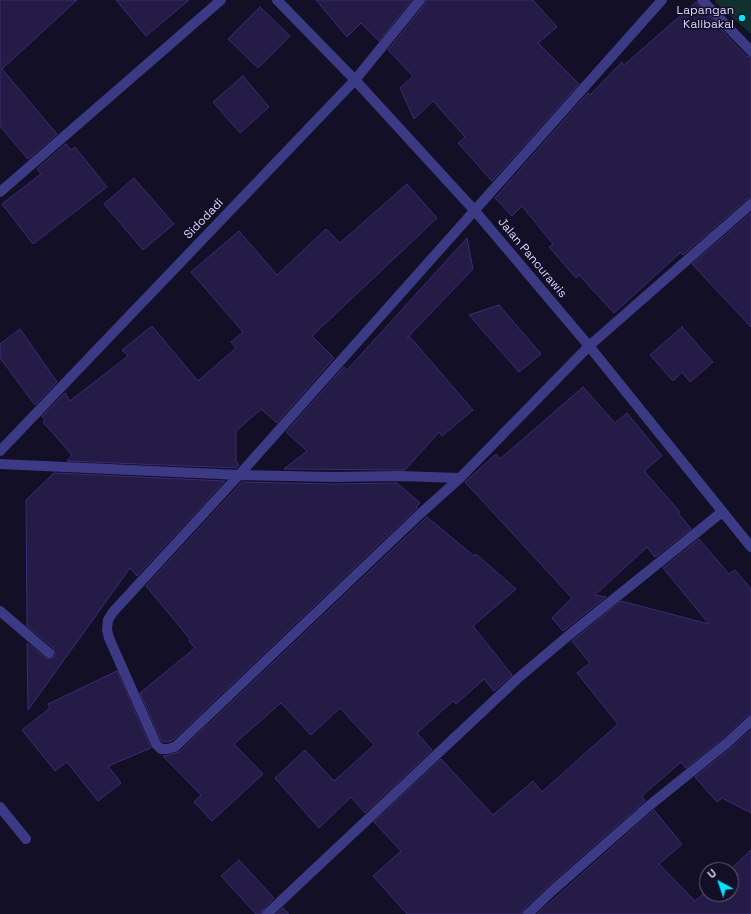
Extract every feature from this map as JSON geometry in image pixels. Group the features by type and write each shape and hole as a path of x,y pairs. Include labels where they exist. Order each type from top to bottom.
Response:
{"street":[{"path":"0,192 221,0"},
{"name":"Jalan Pancurawis","path":"277,0 355,80 475,211 589,346 751,546"},
{"name":"Sidodadi","path":"0,451 355,80 420,0"},
{"path":"662,0 239,475 113,612 108,620 107,630 109,638 156,744 161,749 175,747 420,514 460,478 589,346 751,204"},
{"path":"702,0 751,51"},
{"path":"0,464 239,475 460,478"},
{"path":"267,914 517,679 569,635 722,512"},
{"path":"0,611 49,653"},
{"path":"528,914 650,805 727,743 751,721"},
{"path":"0,807 26,839"}],"green space":[{"name":"Lapangan Kalibakal","path":"715,0 751,0 751,34 716,3"}],"building":[{"path":"0,0 77,0 2,69 57,134 28,159 0,126"},
{"path":"116,0 189,0 146,36"},
{"path":"316,0 412,0 379,41 361,23 347,37"},
{"path":"426,0 533,0 557,27 538,43 579,84 492,181 458,143 465,137 433,101 414,119 400,88 413,76 388,50 425,4"},
{"path":"696,2 746,56 751,57 751,198 747,199 683,255 681,252 614,313 579,275 576,278 549,247 553,244 522,206 512,216 495,198 588,93 590,95 622,62 624,65"},
{"path":"260,7 290,36 258,68 228,39"},
{"path":"243,76 269,107 240,133 213,102"},
{"path":"66,144 71,150 75,147 107,187 33,244 2,204 41,174 37,169"},
{"path":"134,178 174,224 143,250 104,204"},
{"path":"407,184 437,218 312,336 334,358 277,423 261,409 236,431 236,461 239,465 236,468 67,461 72,455 43,422 45,420 42,416 65,393 70,401 128,356 122,350 152,326 198,381 236,348 231,342 243,332 191,272 239,231 277,275 326,229 340,243"},
{"path":"751,213 751,327 692,264"},
{"path":"467,238 473,269 407,338 410,337 473,410 442,436 439,432 405,470 284,469 307,451 286,432 344,367 347,370"},
{"path":"499,305 541,354 519,372 469,315"},
{"path":"682,327 713,362 690,382 682,372 673,381 650,355"},
{"path":"20,329 57,382 35,405 0,358 0,344"},
{"path":"583,387 615,423 627,413 662,456 644,471 680,512 678,513 691,529 655,557 647,547 595,595 606,597 563,631 552,618 572,598 465,482 496,454 500,459"},
{"path":"54,473 225,481 137,576 130,568 28,710 27,643 47,659 54,657 55,654 53,648 27,626 26,500"},
{"path":"242,482 332,484 397,483 420,503 416,507 417,508 172,741 164,742 161,740 140,693 195,648 189,641 190,639 146,586"},
{"path":"427,517 474,556 476,554 516,589 473,626 512,675 494,691 484,679 456,704 453,701 417,733 432,750 365,813 351,797 319,828 275,778 305,750 334,781 374,745 340,708 311,735 281,703 234,744 263,774 212,821 194,802 201,795 163,756 179,752"},
{"path":"699,539 729,574 735,570 751,589 751,715 747,716 686,768 681,762 642,796 645,801 548,886 524,909 522,914 407,914 373,876 401,851 374,822 441,759 493,815 533,781 542,792 618,724 577,673 590,663 572,641 621,601 709,624 663,568"},
{"path":"117,671 151,748 108,766 121,783 98,801 67,762 55,771 22,730 50,708 48,704"},
{"path":"751,730 751,813 722,798 717,802 695,777"},
{"path":"654,810 682,844 659,864 695,901 699,898 699,902 739,902 738,862 751,850 751,914 537,914"},
{"path":"239,860 274,898 263,909 261,914 256,914 221,876"},
{"path":"283,908 289,914 276,914"}],"place":[{"name":"Lapangan Kalibakal","path":"742,18"}]}
